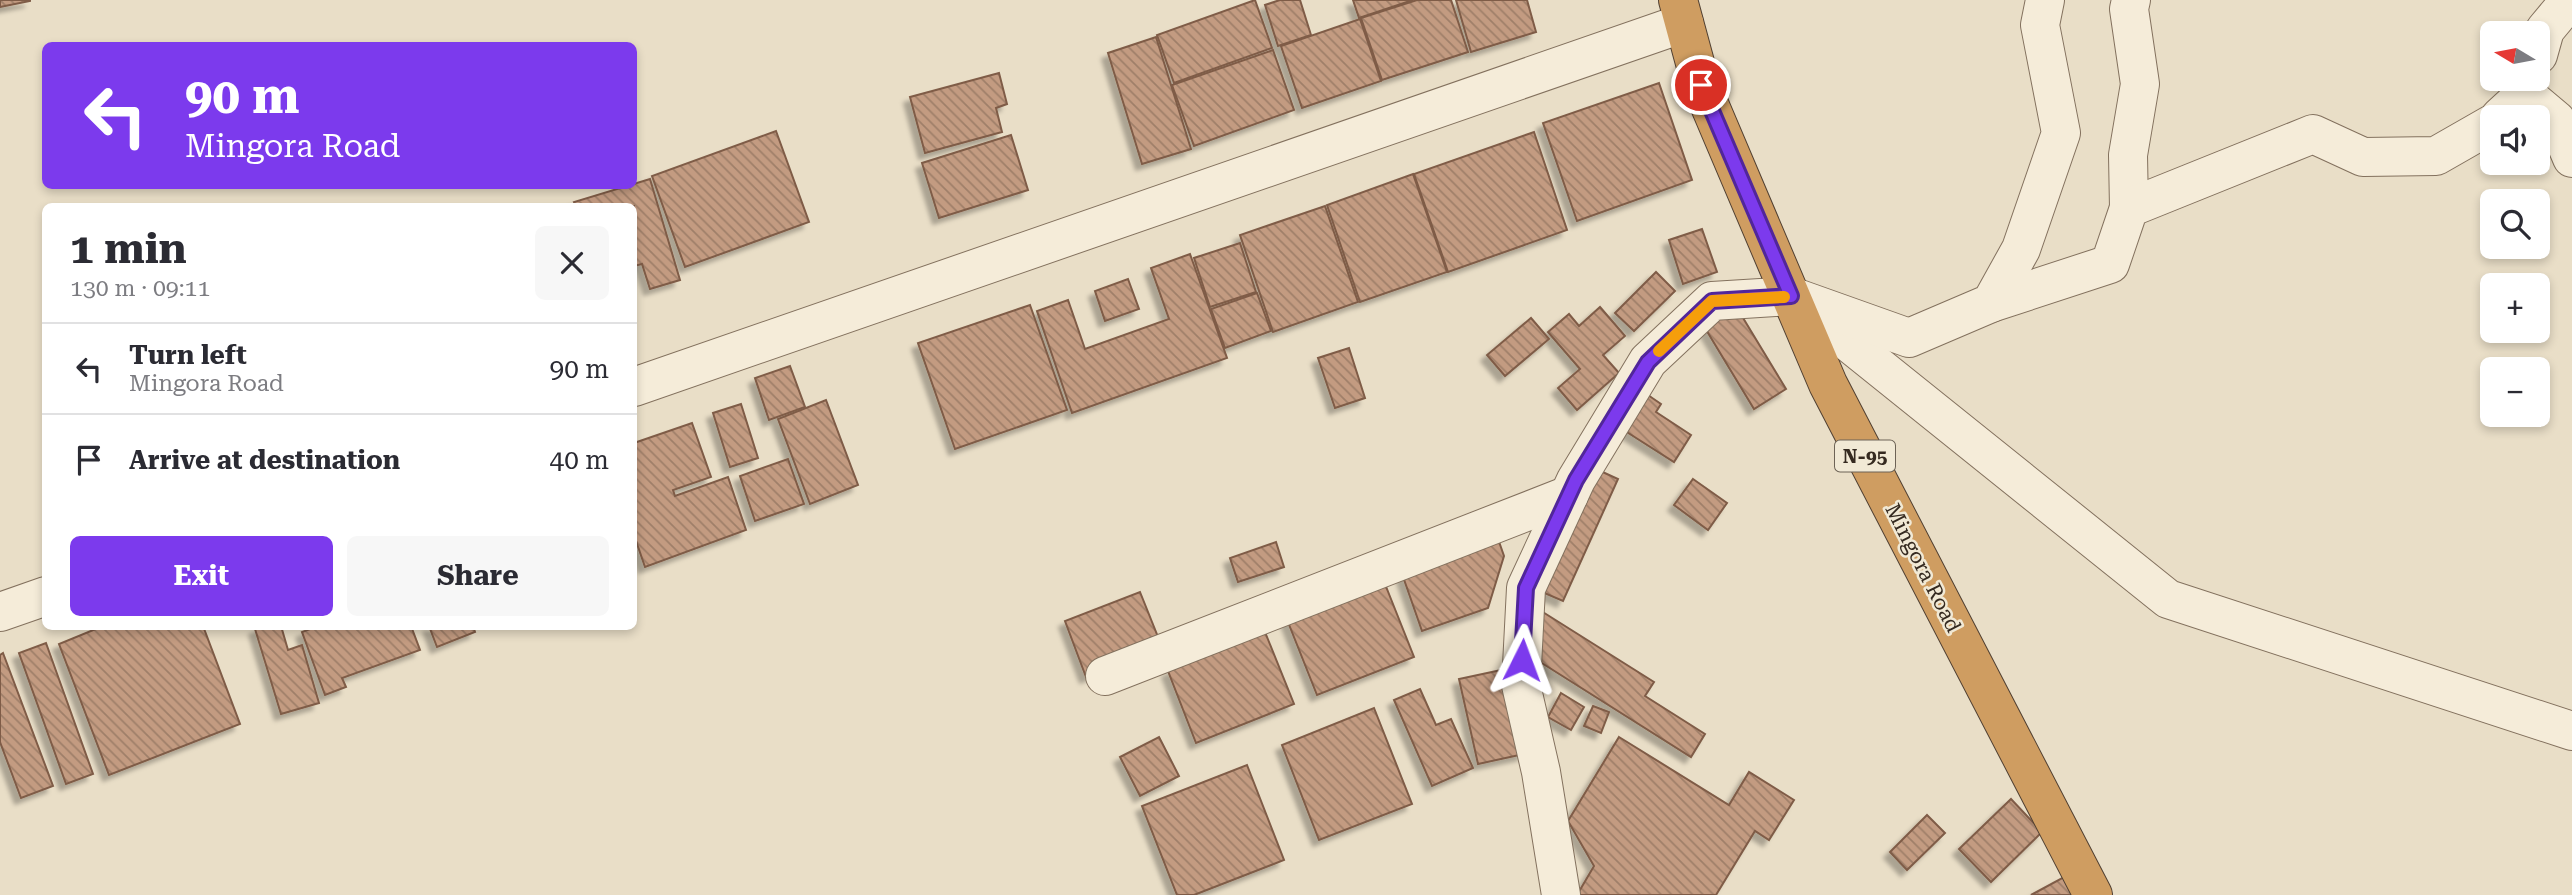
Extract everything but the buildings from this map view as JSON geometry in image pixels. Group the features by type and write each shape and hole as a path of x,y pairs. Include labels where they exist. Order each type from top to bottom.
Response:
{"highway":[{"name":"Mingora Road","path":"1681,11 1701,85 1828,384 2093,895"}],"street":[{"path":"1991,303 2021,249 2061,133 2040,25 2045,0"},
{"path":"1559,894 1541,772 1521,685 1526,588 1569,495 1648,362 1712,301 1791,296 1909,338 1991,303 2110,264 2129,208 2128,155 2140,85 2129,9 2131,0"},
{"path":"2550,24 2570,0"},
{"path":"637,386 1681,11"},
{"path":"2519,97 2556,120 2572,158"},
{"path":"2129,208 2313,134 2363,157 2436,156 2480,131"},
{"path":"1791,296 2168,599 2572,731"},
{"path":"1105,676 1569,495"},
{"path":"0,612 42,597"}],"slow traffic":[{"path":"1659,351 1712,301 1784,297"}],"route":[{"path":"1522,660 1526,588 1576,480 1648,362 1712,301 1791,296 1701,85"}]}
